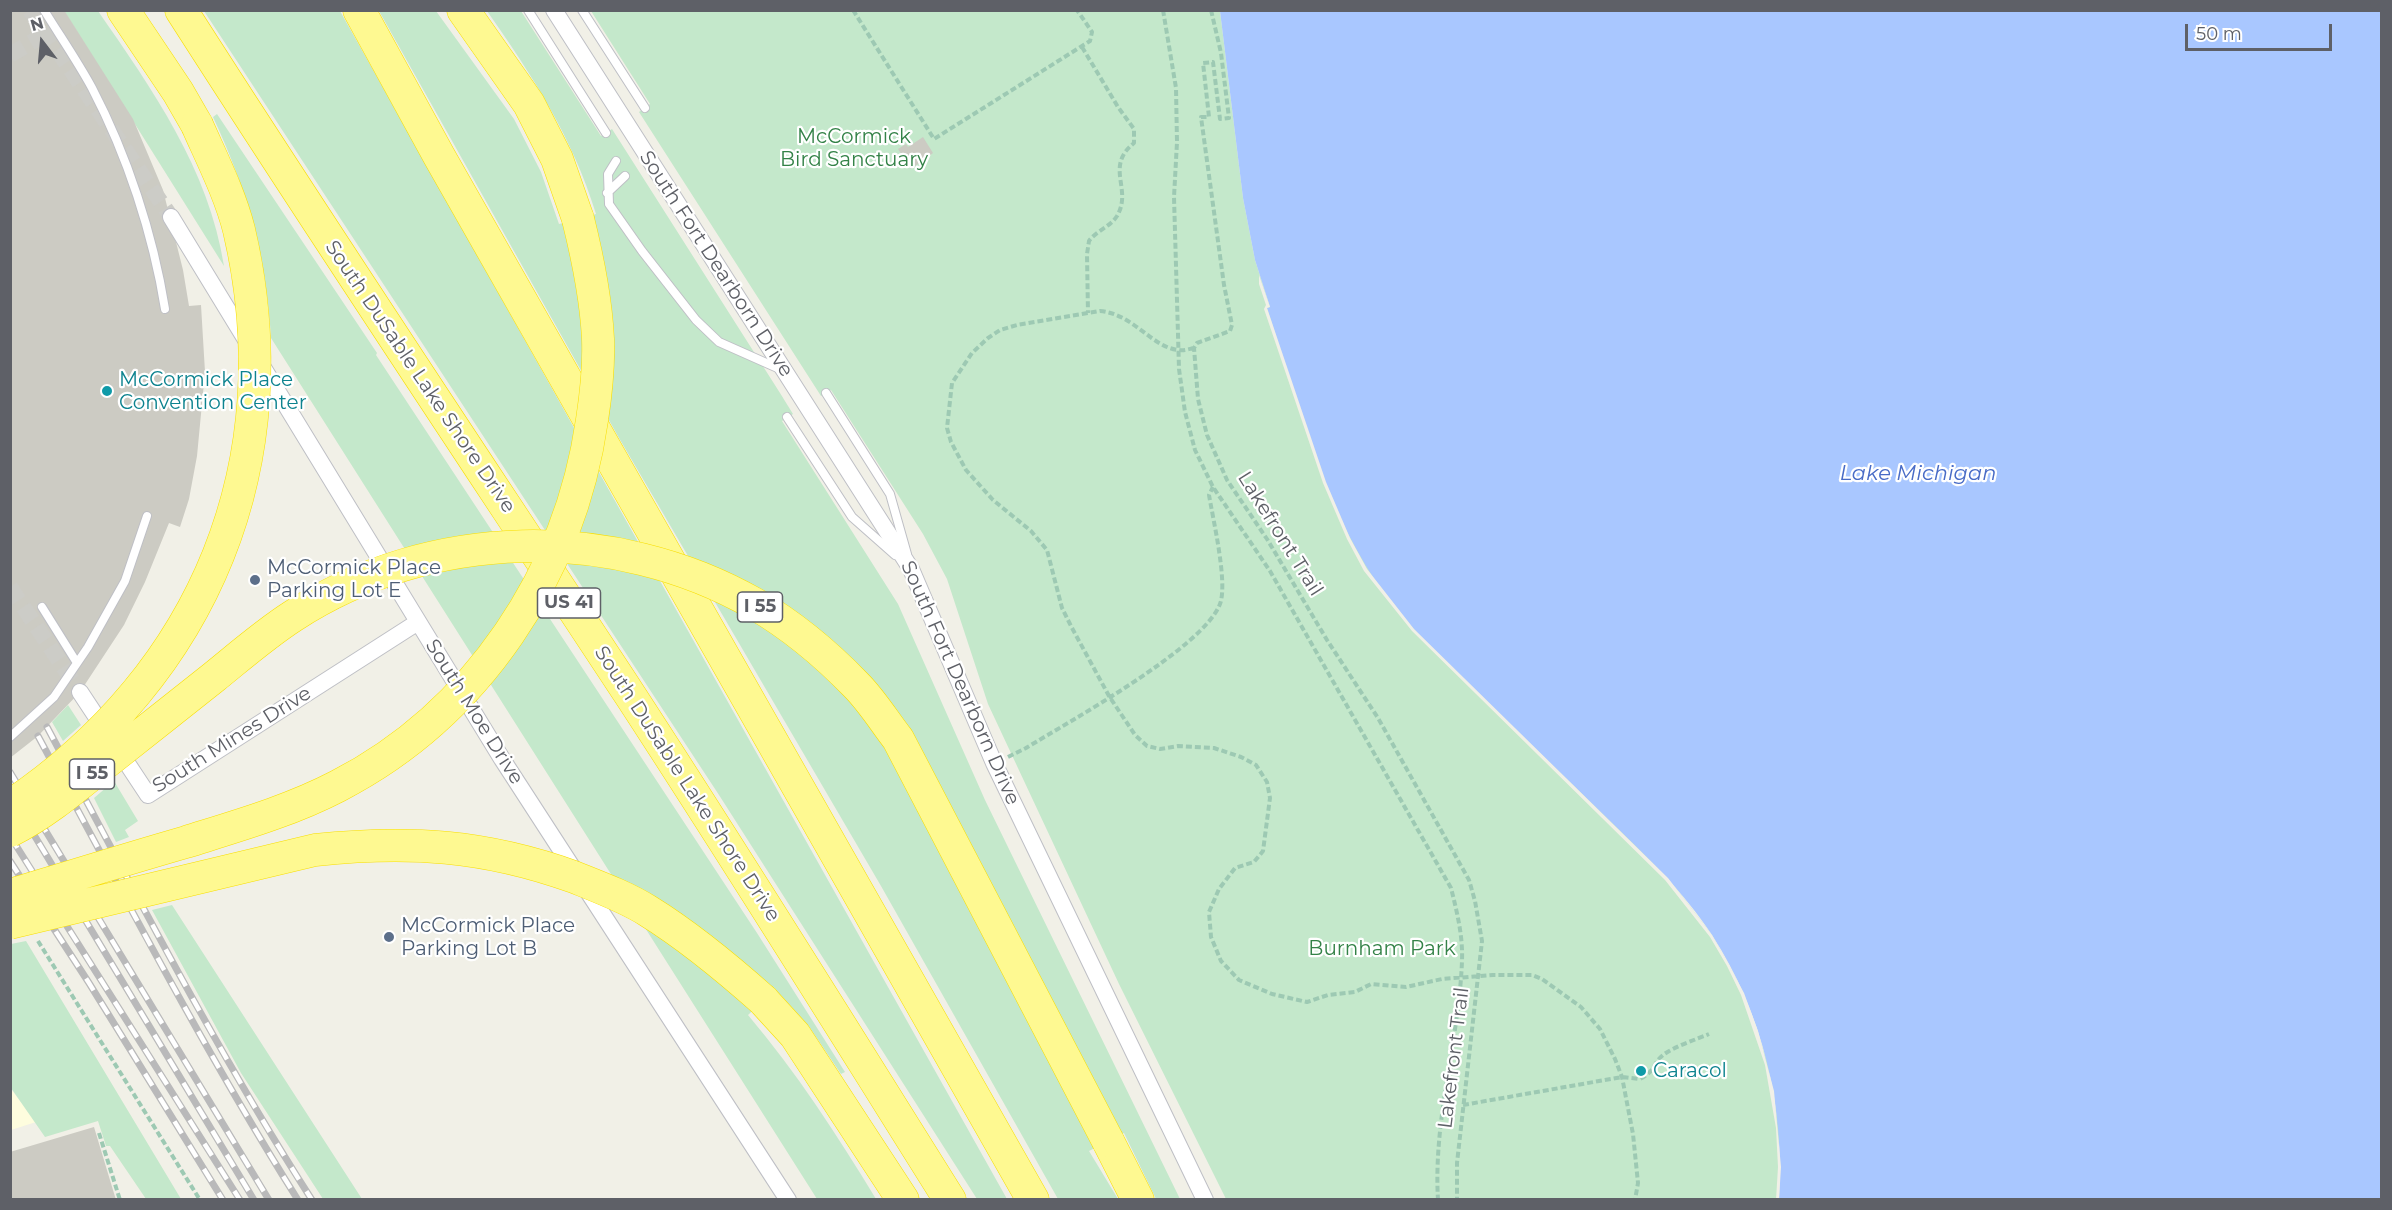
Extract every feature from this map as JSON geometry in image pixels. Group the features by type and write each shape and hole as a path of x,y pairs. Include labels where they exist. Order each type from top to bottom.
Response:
{"highway":[{"path":"10,806 46,782 89,746 134,698 167,653 192,612 218,558 240,490 253,419 256,366 249,284 238,228 197,125 123,10"},
{"name":"South DuSable Lake Shore Drive","path":"181,10 289,180 748,877 950,1200"},
{"path":"359,10 439,156 1033,1200"},
{"path":"10,895 253,821 337,786 379,763 414,738 472,682 499,649 526,609 553,558 573,505 587,457 595,401 598,341 591,269 578,219 557,159 529,104 462,10"},
{"name":"I 55","path":"10,831 71,790 261,639 317,601 351,584 394,567 462,551 549,545 582,548 646,560 696,576 755,604 809,642 858,686 898,739 1138,1200"},
{"path":"23,930 315,850 365,845 426,845 494,854 541,865 596,885 646,910 696,943 763,1000 795,1035 903,1200"}],"street":[{"name":"South Fort Dearborn Drive","path":"554,10 911,569 994,763 1205,1200"},
{"name":"South Moe Drive","path":"171,217 502,759 788,1200"},
{"name":"South Mines Drive","path":"80,693 148,795 418,622"}],"lane":[{"path":"44,10 92,89 132,182 156,260 165,309"},
{"path":"528,10 606,133"},
{"path":"582,10 645,108"},
{"path":"616,161 608,174 609,204 696,320 719,342 785,372"},
{"path":"607,193 625,176"},
{"path":"826,393 890,494 911,569"},
{"path":"787,417 852,517 911,569"},
{"path":"10,737 54,697 77,663 125,581 147,516"},
{"path":"42,607 77,663"}],"path":[{"path":"853,10 934,139 1090,41 1092,32 1077,10"},
{"name":"Lakefront Trail","path":"1163,10 1176,88 1174,197 1179,369 1185,412 1195,450 1213,487 1269,571 1451,888 1460,925 1462,960 1439,1144 1438,1200"},
{"path":"1211,10 1221,53 1228,118 1220,119 1213,62 1203,63 1209,117 1201,117 1224,285 1232,325 1230,331 1197,343 1194,348 1179,350 1152,338 1121,315 1100,311 1000,330 972,353 952,382 947,428 951,442 966,470 993,500 1031,531 1047,550 1062,608 1086,658 1134,735 1147,746 1160,749 1178,746 1214,748 1241,757 1256,765 1267,782 1270,798 1263,850 1254,862 1235,868 1219,889 1209,912 1211,938 1221,961 1239,980 1272,994 1307,1002 1328,995 1355,992 1371,984 1406,987 1442,980 1532,975 1542,979 1581,1007 1600,1029 1616,1059 1622,1077 1637,1161 1638,1183 1635,1200"},
{"path":"1082,46 1118,107 1134,129 1135,138 1134,143 1124,151 1119,162 1122,205 1116,218 1089,241 1087,254 1088,313"},
{"name":"Lakefront Trail","path":"1194,348 1193,363 1200,408 1207,435 1227,480 1268,539 1327,640 1378,718 1469,880 1482,941 1457,1163 1457,1200"},
{"path":"994,763 1026,748 1109,696 1197,636 1211,620 1220,603 1222,587 1209,495 1213,487"},
{"path":"23,930 200,1200"},
{"path":"1463,1105 1622,1077 1640,1080 1655,1069 1664,1054 1709,1034"},
{"path":"99,1133 120,1200"}],"shaded area":[{"path":"10,1088 34,1119 36,1122 11,1130"}],"green space":[{"path":"64,11 98,11 158,100 192,163 206,196 224,266"},
{"path":"204,11 340,11 1007,1199 977,1199 719,795"},
{"path":"379,11 436,11 514,119 541,172 559,224 596,214 587,186 550,108 487,11 521,11 601,136 612,129 793,414 782,421 898,604 985,800 1180,1199 1156,1199 1124,1133 1089,1151 1118,1199 1058,1199 881,886 619,438"},
{"name":"Burnham Park","path":"591,11 1220,11 1243,198 1255,260 1270,307 1668,878 1712,935 1744,993 1768,1064 1779,1128 1779,1199 1226,1199 1119,984 988,704 947,579 923,534 831,390 821,396 639,112 650,104"},
{"path":"217,114 377,353 376,355 757,933 845,1072 841,1074 808,1025 775,989 748,1015 816,1105 876,1199 817,1199 271,338 260,252 245,197 213,117"},
{"path":"68,705 81,725 63,741 52,722"},
{"path":"114,781 138,821 125,830 129,837 116,842 94,798"},
{"path":"172,905 362,1199 323,1199 241,1073 152,910"},
{"path":"26,941 181,1199 146,1199 110,1146 106,1146 98,1121 45,1137 11,1088 11,944"}],"water":[{"name":"Lake Michigan","path":"1220,11 2381,11 2381,1199 1779,1199 1778,1130 1767,1062 1745,997 1712,935 1677,889 1650,861 1407,622 1365,565 1330,495 1267,308 1270,307 1255,260 1243,198"}],"pier":[{"path":"1259,275 1270,307 1267,308 1326,482 1350,538 1367,569 1414,629 1668,878 1712,935 1729,965 1744,993 1758,1031 1774,1091 1781,1167 1779,1199 1776,1200 1778,1167 1776,1128 1765,1065 1741,995 1727,966 1710,937 1665,880 1412,631 1364,571 1347,539 1323,483 1264,309 1266,305 1259,284"}],"building":[{"name":"McCormick Place Convention Center","path":"10,10 64,10 133,119 163,190 183,270 189,306 201,305 205,372 197,456 189,499 180,527 169,523 145,582 124,625 80,692 38,736 10,758"},
{"path":"923,137 933,153 911,169 898,149 906,144 908,147"},
{"path":"94,1127 116,1200 10,1200 10,1152"}],"tunnel":[{"path":"30,10 171,217"},
{"path":"10,55 45,34"},
{"path":"10,587 80,692"}],"railway":[{"path":"47,727 207,1025 312,1200"},
{"path":"38,736 132,912 230,1086 298,1200"},
{"path":"10,772 269,1200"},
{"path":"10,795 254,1200"},
{"path":"10,836 240,1200"},
{"path":"10,861 89,983 223,1200"}],"place":[{"name":"McCormick Place Convention Center","path":"107,391"},
{"name":"McCormick Place Parking Lot E","path":"255,580"},
{"name":"McCormick Place Parking Lot B","path":"389,937"},
{"name":"Caracol","path":"1641,1071"}],"park label":[{"name":"McCormick Bird Sanctuary","path":"854,148"}]}
